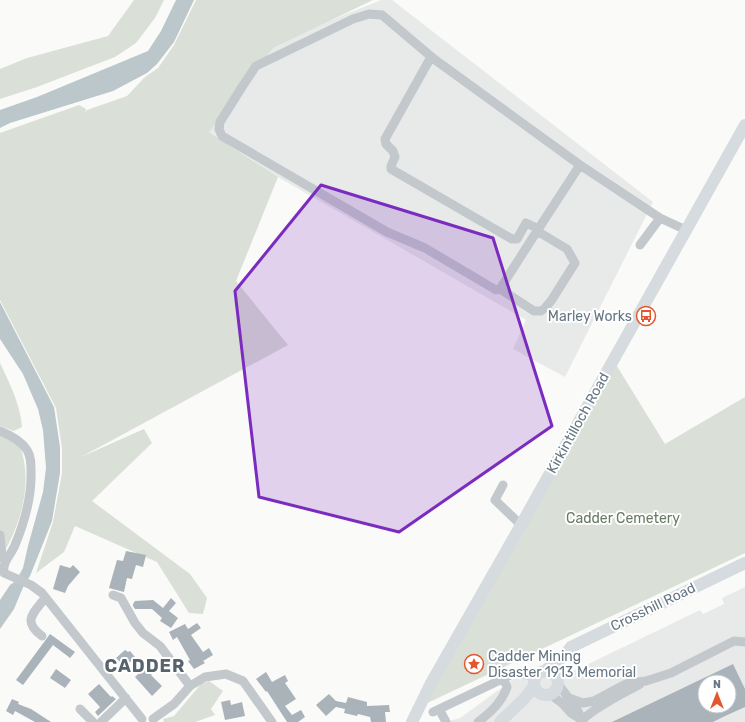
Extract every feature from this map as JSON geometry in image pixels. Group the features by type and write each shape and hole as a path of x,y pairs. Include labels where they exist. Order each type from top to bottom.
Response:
{"main road":[{"name":"Kirkintilloch Road","path":"412,722 430,685 745,125"},
{"name":"Crosshill Road","path":"554,678 565,655 571,647 745,563"},
{"path":"500,722 524,699 539,688 542,671 554,678 555,691 539,688"}],"street":[{"path":"431,57 385,139 386,144 393,151 395,157 391,169 512,239 517,239 526,224 567,249 572,256 574,263 551,301 541,310 534,311 500,289 496,290 425,248 387,232 298,182 222,136 219,129 220,122 256,66 353,19 369,14 382,15 431,57 580,165 660,218 686,230"},
{"path":"500,289 580,165"},
{"path":"640,245 660,218"},
{"path":"0,431 9,434 19,441 28,451 32,484 27,513 14,548 5,562 3,569 4,573 31,585 42,593 126,698 141,720 147,717 154,720 174,704 190,686 205,677 226,674 242,681 272,722"},
{"path":"503,485 495,500 521,525"},
{"path":"0,535 2,557 5,562"},
{"path":"113,595 121,598 135,623 143,633 160,646 190,686"},
{"path":"42,636 33,629 31,616 45,598"},
{"path":"569,698 583,703 594,701 629,683 646,681 672,673 734,641 745,642"},
{"path":"446,722 436,711 515,673 523,674 539,688 563,704 581,721"},
{"path":"614,699 623,698 657,681 663,676"},
{"path":"478,722 488,715 503,698 507,688 503,678"},
{"path":"554,678 577,709 581,721"},
{"path":"581,721 622,693 646,681"},
{"path":"101,722 126,698"},
{"path":"80,709 93,722"}],"highlighted area":[{"path":"321,185 493,238 552,426 399,532 259,497 235,291"}],"shaded area":[{"path":"176,0 194,0 174,42 157,64 147,73 113,91 10,123 0,128 0,110 37,97 148,51 161,31"},
{"path":"381,0 392,0 653,202 565,377 513,349 526,320 278,177 205,129 262,48"},
{"path":"0,302 54,407 60,447 60,473 52,521 30,576 24,585 14,609 0,629 0,600 10,585 16,581 23,568 43,492 46,468 43,430 38,409 23,374 0,339"},
{"path":"745,587 745,722 446,722 460,718 515,678 565,674 574,671 700,610 703,614 724,604 722,598"}],"green space":[{"path":"134,0 164,0 155,18 136,43 115,57 37,87 0,99 0,69 27,58 108,36"},
{"path":"196,0 373,0 273,48 209,132 278,177 236,281 288,345 81,457 144,429 152,443 92,501 190,574 207,598 203,614 189,613 157,562 75,526 64,552 36,573 53,522 62,473 62,448 56,408 0,300 0,133 79,105 86,109 85,113 87,110 127,96 145,77 158,68 174,45"},
{"path":"0,363 14,394 21,419 22,427 14,431 0,426"},
{"name":"Cadder Cemetery","path":"615,363 665,444 745,397 745,553 423,705"},
{"path":"0,434 18,441 23,456 25,487 23,502 14,532 0,559"},
{"path":"209,681 223,691 211,709 215,715 195,722 164,722 163,719 174,716 201,684"}],"building":[{"path":"126,551 146,555 143,567 136,565 132,579 127,578 124,592 109,588 117,560 123,561"},
{"path":"60,565 70,568 73,565 80,572 68,586 65,593 53,589"},
{"path":"171,598 176,603 169,611 178,618 171,628 160,621 162,618 152,609 135,609 133,606 135,601 153,600 163,608"},
{"path":"197,623 201,628 191,635 203,652 209,648 213,655 203,661 205,663 194,669 188,661 190,660 177,637 173,640 169,632 185,624 188,629"},
{"path":"50,634 75,652 70,658 53,645 23,685 16,680"},
{"path":"125,650 128,652 130,651 135,657 125,667 116,658"},
{"path":"733,664 745,689 745,707 737,711 737,674 712,674"},
{"path":"146,666 153,673 151,675 162,686 152,696 135,677"},
{"path":"56,669 71,680 65,688 50,678"},
{"path":"266,672 272,682 285,675 288,681 285,683 296,699 285,706 292,715 301,710 305,717 298,722 287,722 267,691 266,692 256,679"},
{"path":"697,681 697,714 729,714 713,722 612,722"},
{"path":"99,684 111,697 112,696 116,699 98,716 95,712 100,707 88,694"},
{"path":"329,694 336,701 346,703 348,697 367,702 367,706 389,705 390,712 385,712 386,722 371,722 370,717 344,713 345,709 336,707 326,716 316,705"},
{"path":"12,699 19,702 18,704 31,709 51,722 35,722 15,711 13,715 6,711"},
{"path":"230,700 231,705 242,702 245,716 225,720 221,702"}],"place":[{"name":"Marley Works","path":"646,316"},
{"name":"Cadder Mining Disaster 1913 Memorial","path":"474,664"}],"district":[{"name":"CADDER","path":"145,666"}]}
